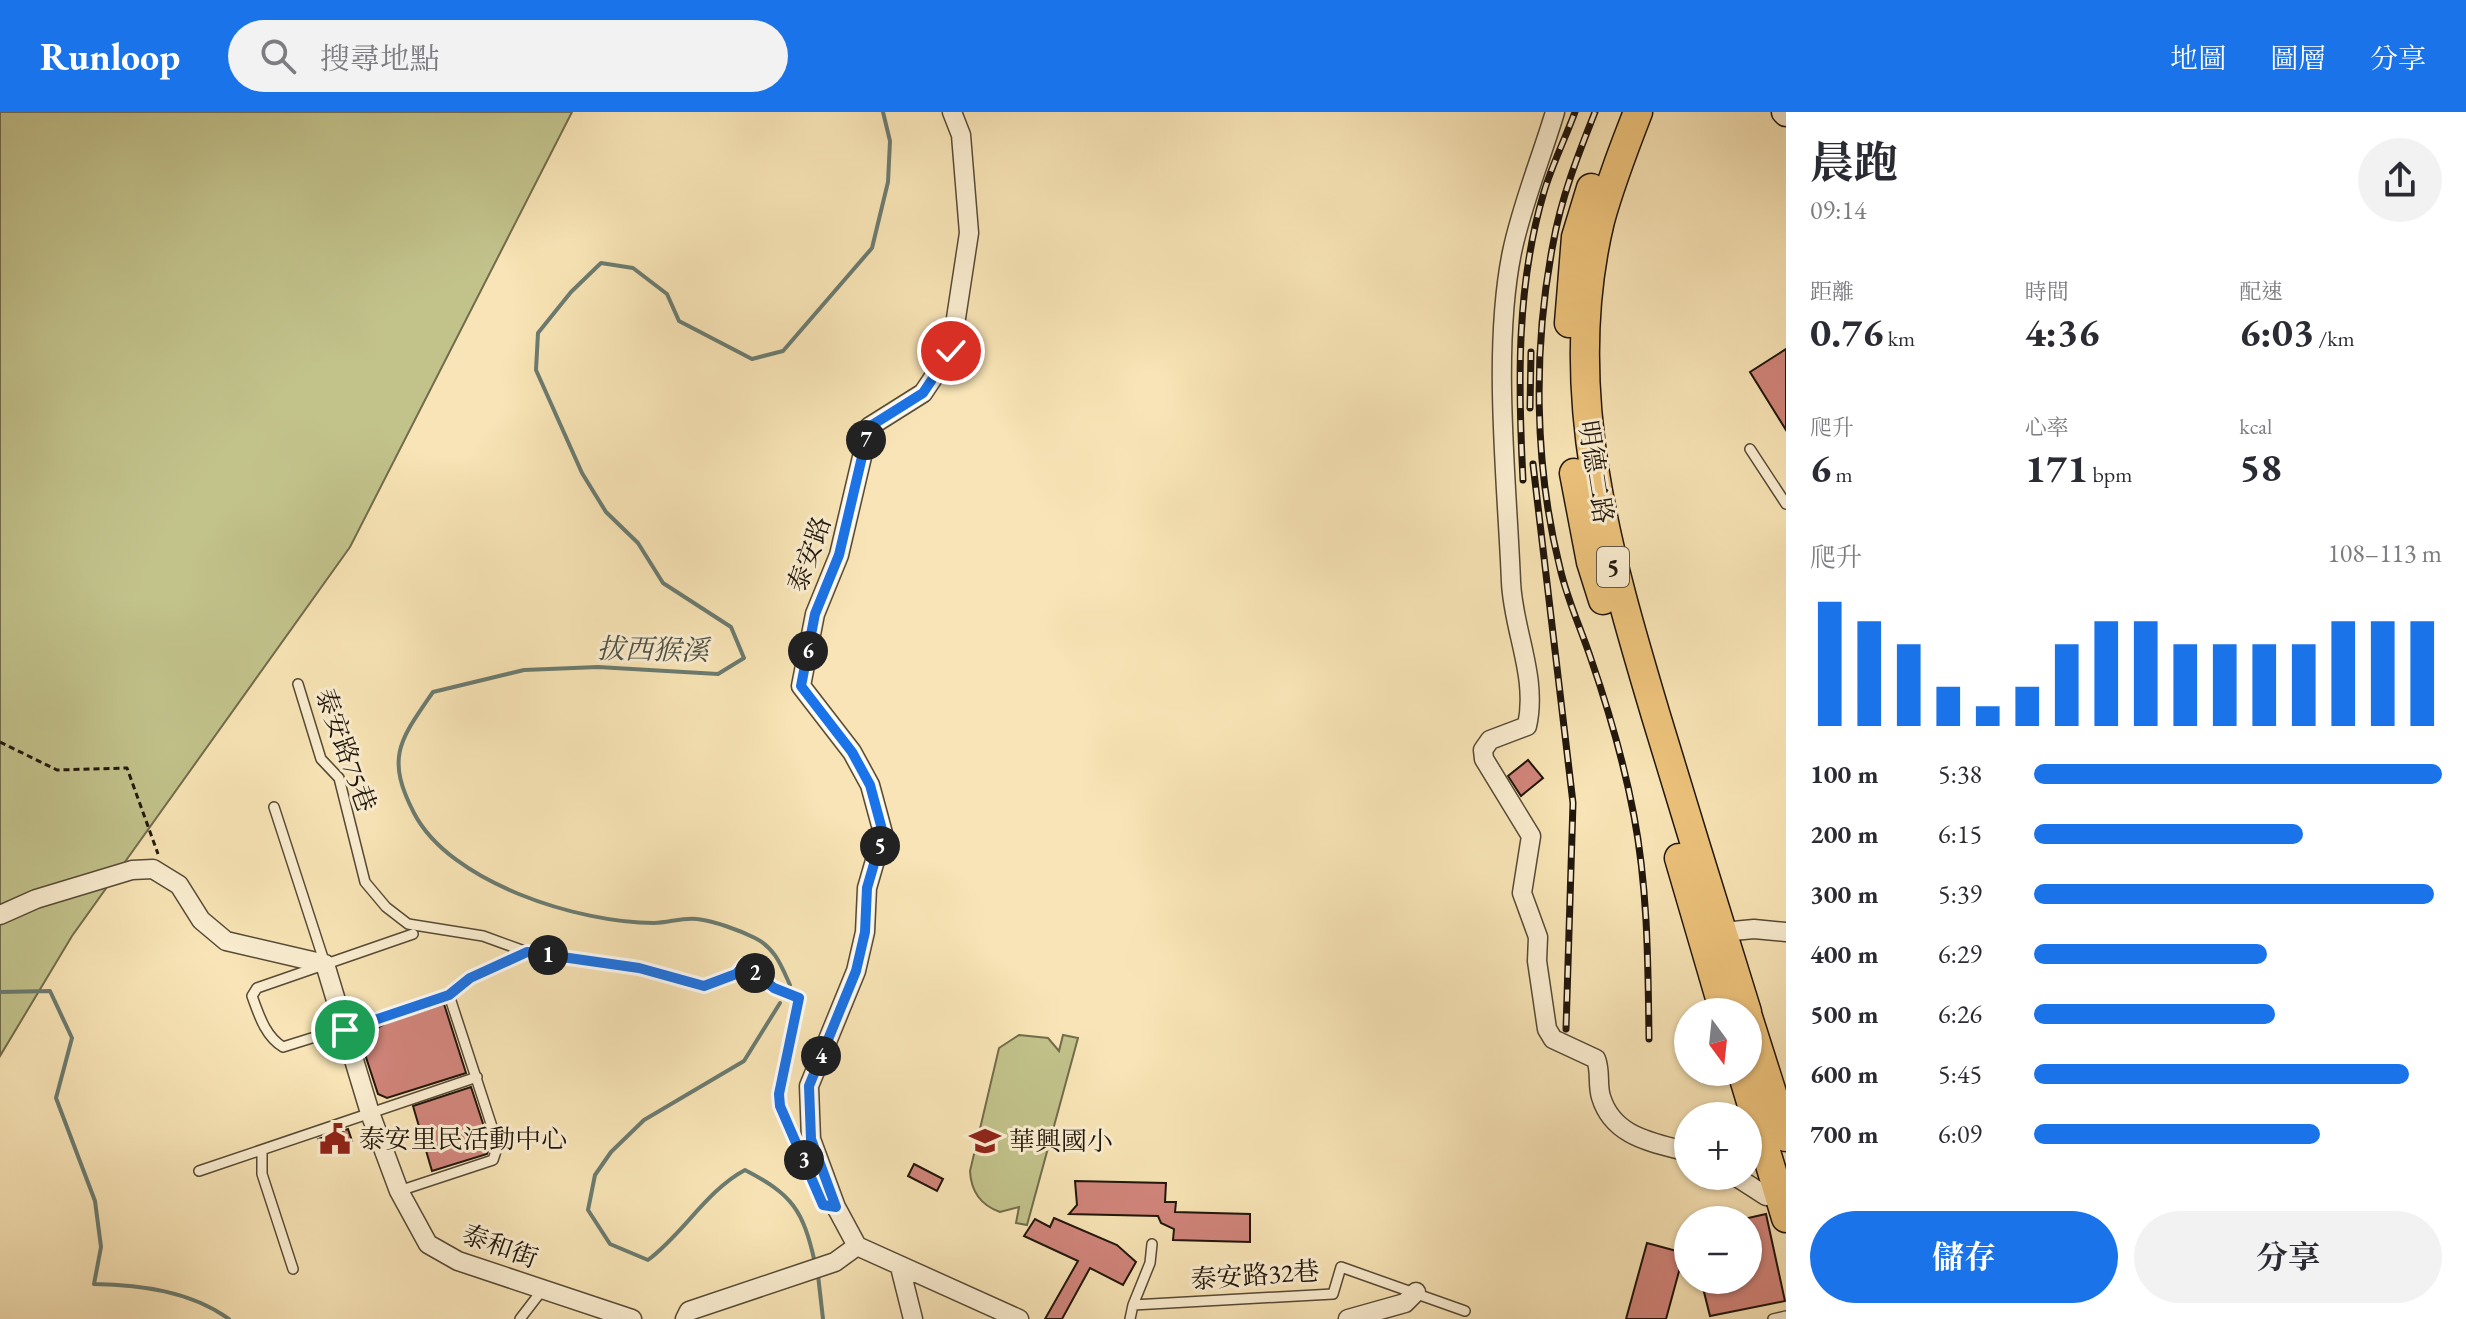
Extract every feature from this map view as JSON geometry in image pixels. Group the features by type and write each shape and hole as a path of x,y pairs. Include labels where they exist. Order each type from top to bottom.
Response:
{"main road":[{"name":"明德二路","path":"1620,112 1576,237 1568,356 1574,473 1591,562 1711,933 1740,998"},
{"name":"明德二路","path":"1638,112 1601,219 1593,258 1586,368 1588,443 1612,566 1711,933 1722,998"},
{"name":"明德二路","path":"1762,1061 1786,1137"},
{"path":"1746,1086 1786,1218"}],"street":[{"name":"泰安路","path":"857,1246 836,1207 811,1139 809,1086 856,971 865,932 867,888 883,833 870,785 852,752 801,686 815,614 839,555 869,427 923,393 951,351 969,233 961,135 952,112"},
{"path":"1555,112 1525,201 1512,255 1505,326 1504,436 1512,609 1527,663 1529,717 1527,726 1490,740 1483,750 1484,759 1529,827 1531,836 1522,893 1538,937 1537,961 1547,1029 1553,1039 1596,1059 1602,1075 1599,1092 1617,1127 1636,1137 1674,1148"},
{"path":"0,915 36,899 132,870 153,869 165,873 179,885 212,933 226,941 325,964"},
{"path":"1711,933 1786,932"},
{"name":"泰和街","path":"325,964 370,1113 399,1191 428,1244 458,1261 543,1289 601,1314 632,1319"},
{"path":"1757,1190 1766,1196"},
{"path":"685,1319 689,1311 785,1276 835,1262 857,1246 1019,1319"},
{"path":"900,1267 913,1319"},
{"path":"1348,1319 1405,1303 1416,1292"}],"lane":[{"path":"1750,449 1786,504"},
{"name":"泰安路75巷","path":"298,684 321,759 339,778 365,882 386,907 408,924 483,936 527,952 639,968 704,986 736,974 744,965 774,988 799,998"},
{"name":"泰和街","path":"274,807 325,964"},
{"path":"413,934 257,988 252,996 263,1025 274,1042 283,1047 449,995 470,978 527,952"},
{"path":"399,1191 493,1160 498,1145 449,995"},
{"name":"泰安路","path":"799,998 779,1094 780,1106 823,1205 836,1207"},
{"path":"199,1171 477,1077"},
{"path":"262,1150 262,1174 293,1269"},
{"path":"1130,1319 1150,1263 1152,1244"},
{"name":"泰安路32巷","path":"1133,1305 1333,1294 1341,1267 1465,1311"},
{"path":"520,1319 543,1289"},
{"path":"1773,1319 1786,1316"}],"path":[{"path":"0,742 57,770 127,768 165,873"}],"green space":[{"path":"0,112 572,112 350,547 72,936 0,1056"},
{"path":"1019,1035 1048,1038 1059,1051 1063,1035 1078,1038 1027,1225 1016,1223 1019,1207 1000,1212 982,1201 972,1185 970,1171 999,1048"}],"building":[{"path":"1786,349 1786,430 1750,372"},
{"path":"1528,760 1543,778 1521,796 1508,776"},
{"path":"444,1004 466,1073 387,1098 378,1094 361,1042 364,1036 388,1022"},
{"path":"471,1087 490,1145 487,1154 432,1171 413,1106"},
{"name":"泰安里民活動中心","path":"348,1129 352,1141 323,1151 318,1139"},
{"path":"914,1164 943,1179 937,1191 908,1176"},
{"path":"1075,1181 1166,1183 1165,1202 1176,1202 1175,1212 1250,1214 1250,1242 1173,1240 1174,1229 1161,1223 1158,1216 1069,1214 1077,1205"},
{"path":"1766,1214 1785,1301 1710,1316 1704,1294 1762,1294 1762,1215"},
{"path":"1054,1218 1117,1245 1136,1262 1123,1285 1090,1268 1062,1319 1045,1319 1078,1261 1024,1236 1035,1219 1050,1227"},
{"path":"1647,1243 1674,1250 1674,1290 1666,1319 1626,1319"}],"waterway":[{"name":"拔西猴溪","path":"790,985 768,947 726,926 697,919 654,923 590,916 555,907 486,879 456,860 432,838 414,813 400,777 400,750 412,723 433,692 524,670 598,667 718,674 744,658 731,627 663,583 638,543 606,512 582,473 536,370 538,333 571,292 601,263 633,268 667,294 679,321 752,359 783,351 872,248 888,182 890,141 883,112"},
{"path":"0,992 50,991 72,1038 56,1098 95,1201 101,1247 94,1284 164,1291 198,1302 229,1319"},
{"name":"拔西猴溪","path":"780,1003 744,1061 644,1120 611,1152 595,1175 588,1210 610,1244 648,1260 718,1189 745,1170 785,1196 794,1206 806,1230 815,1263"},
{"name":"拔西猴溪","path":"818,1275 823,1319"}],"railway":[{"path":"1523,480 1520,371 1528,263 1544,192 1575,112"},
{"path":"1595,112 1561,210 1546,284 1540,365 1541,448 1551,529 1560,568 1610,718 1634,816 1645,900 1649,1039"},
{"path":"1530,408 1531,352"},
{"path":"1533,464 1573,803 1566,1029"}],"place":[{"name":"泰安里民活動中心","path":"335,1139"},
{"name":"華興國小","path":"985,1141"}],"route":[{"path":"345,1030 449,995 470,978 527,952 639,968 704,986 736,974 744,965 774,988 799,998 779,1094 780,1106 823,1205 836,1207 811,1139 809,1086 856,971 865,932 867,888 883,833 870,785 852,752 830,719 801,686 815,614 839,555 869,427 923,393 941,371 951,351"}]}
